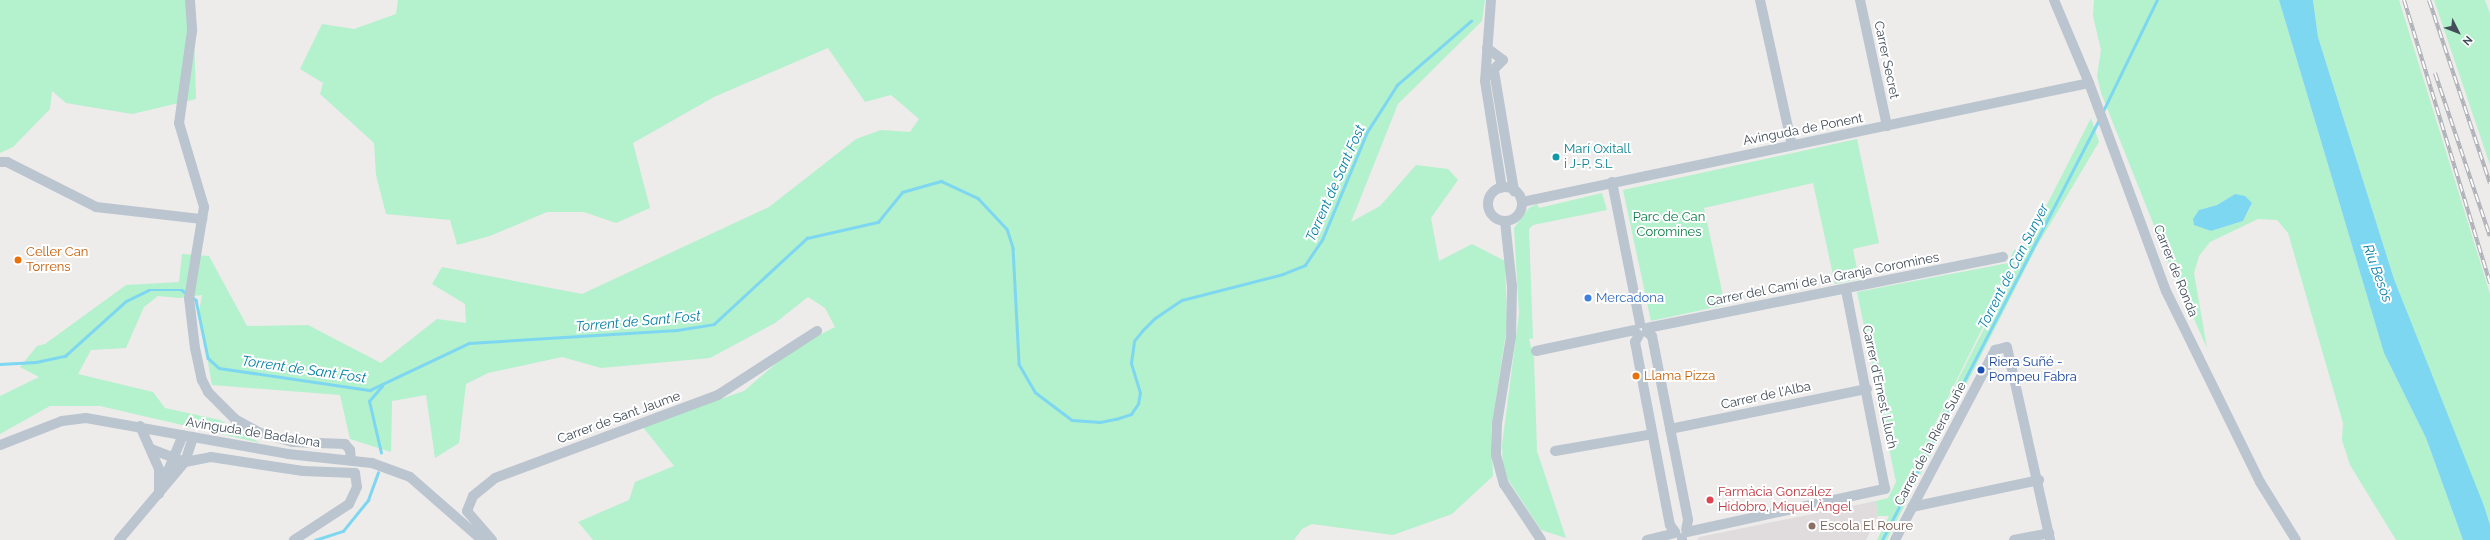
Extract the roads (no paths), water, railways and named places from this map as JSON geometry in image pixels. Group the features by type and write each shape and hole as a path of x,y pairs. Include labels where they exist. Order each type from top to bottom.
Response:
{"street":[{"path":"190,0 192,31 179,123 204,207 190,294 202,380 220,406 242,424 272,437 310,444 345,444 350,450 351,460"},
{"path":"1491,0 1487,48 1502,188"},
{"path":"1760,0 1792,145"},
{"name":"Carrer Secret","path":"1860,0 1887,126"},
{"name":"Carrer de Ronda","path":"2054,0 2095,97 2166,291 2260,482 2296,540"},
{"path":"1487,48 1503,60 1490,74"},
{"path":"1490,74 1514,191 1522,202 1518,215 1506,221 1494,216 1489,205 1493,193 1502,188 1514,191"},
{"name":"Avinguda de Ponent","path":"1522,202 2089,83"},
{"path":"0,162 7,162 96,207 202,219"},
{"path":"1612,182 1642,330 1635,342 1670,525 1681,534"},
{"path":"1506,221 1510,249 1511,331 1498,423 1496,455 1504,484 1541,540"},
{"name":"Carrer del Camí de la Granja Coromines","path":"1536,351 1846,290 2003,257"},
{"name":"Carrer d'Ernest Lluch","path":"1681,534 1885,489 1867,389 1846,290"},
{"name":"Carrer de Sant Jaume","path":"492,540 467,511 473,496 495,478 718,395 817,330"},
{"path":"1642,330 1652,336 1688,520 1681,534"},
{"name":"Carrer de la Riera Suñe","path":"1895,540 1995,350 2007,348 2038,480"},
{"name":"Carrer de l'Alba","path":"1670,429 1867,389"},
{"name":"Avinguda de Badalona","path":"0,445 62,420 86,418 140,426 232,444 351,460 390,467 410,477 482,540"},
{"path":"140,426 159,469 159,494"},
{"path":"1555,451 1653,434"},
{"path":"180,461 183,435"},
{"path":"119,540 159,494 193,437"},
{"path":"211,457 232,444"},
{"path":"151,449 180,461 211,457 296,470 355,473 357,487 349,504 294,540"},
{"path":"1912,507 2038,480 2049,536 2014,540"},
{"path":"1647,540 1681,534"}],"water":[{"name":"Riu Besòs","path":"2279,0 2313,0 2318,37 2394,279 2484,506 2490,525 2490,540 2463,540 2426,438 2384,353"},
{"path":"2235,194 2245,196 2252,203 2243,221 2211,231 2194,225 2193,219 2199,210 2217,205"}],"waterway":[{"name":"Torrent de Can Sunyer","path":"2103,111 2157,0"},
{"name":"Torrent de Sant Fost","path":"192,297 196,300 208,358 219,368 370,390 469,343 677,330 714,324 807,238 878,222 902,192 941,181 978,198 1007,229 1013,248 1019,364 1035,392 1072,420 1100,422 1116,419 1131,414 1138,404 1140,393 1131,363 1134,341 1142,331 1155,318 1182,300 1283,274 1305,265 1322,240 1367,132 1397,85 1471,21"},
{"name":"Torrent de Can Sunyer","path":"1882,540 2099,119"},
{"name":"Torrent de Sant Fost","path":"0,364 36,362 65,356 126,301 149,290 182,290 188,295"},
{"path":"381,453 369,401 382,386"},
{"path":"315,540 343,531 368,500 378,473"}],"railway":[{"path":"2404,0 2490,283"},
{"path":"2429,0 2490,183"},
{"path":"2435,73 2490,236"}],"place":[{"name":"Marí Oxitall i J-P, S.L","path":"1556,157"},
{"name":"Celler Can Torrens","path":"18,260"},
{"name":"Mercadona","path":"1588,298"},
{"name":"Riera Suñé - Pompeu Fabra","path":"1981,370"},
{"name":"Llama Pizza","path":"1636,376"},
{"name":"Farmàcia González Hidobro, Miquel Àngel","path":"1710,500"},
{"name":"Escola El Roure","path":"1812,526"}],"park label":[{"name":"Parc de Can Coromines","path":"1669,226"}]}
